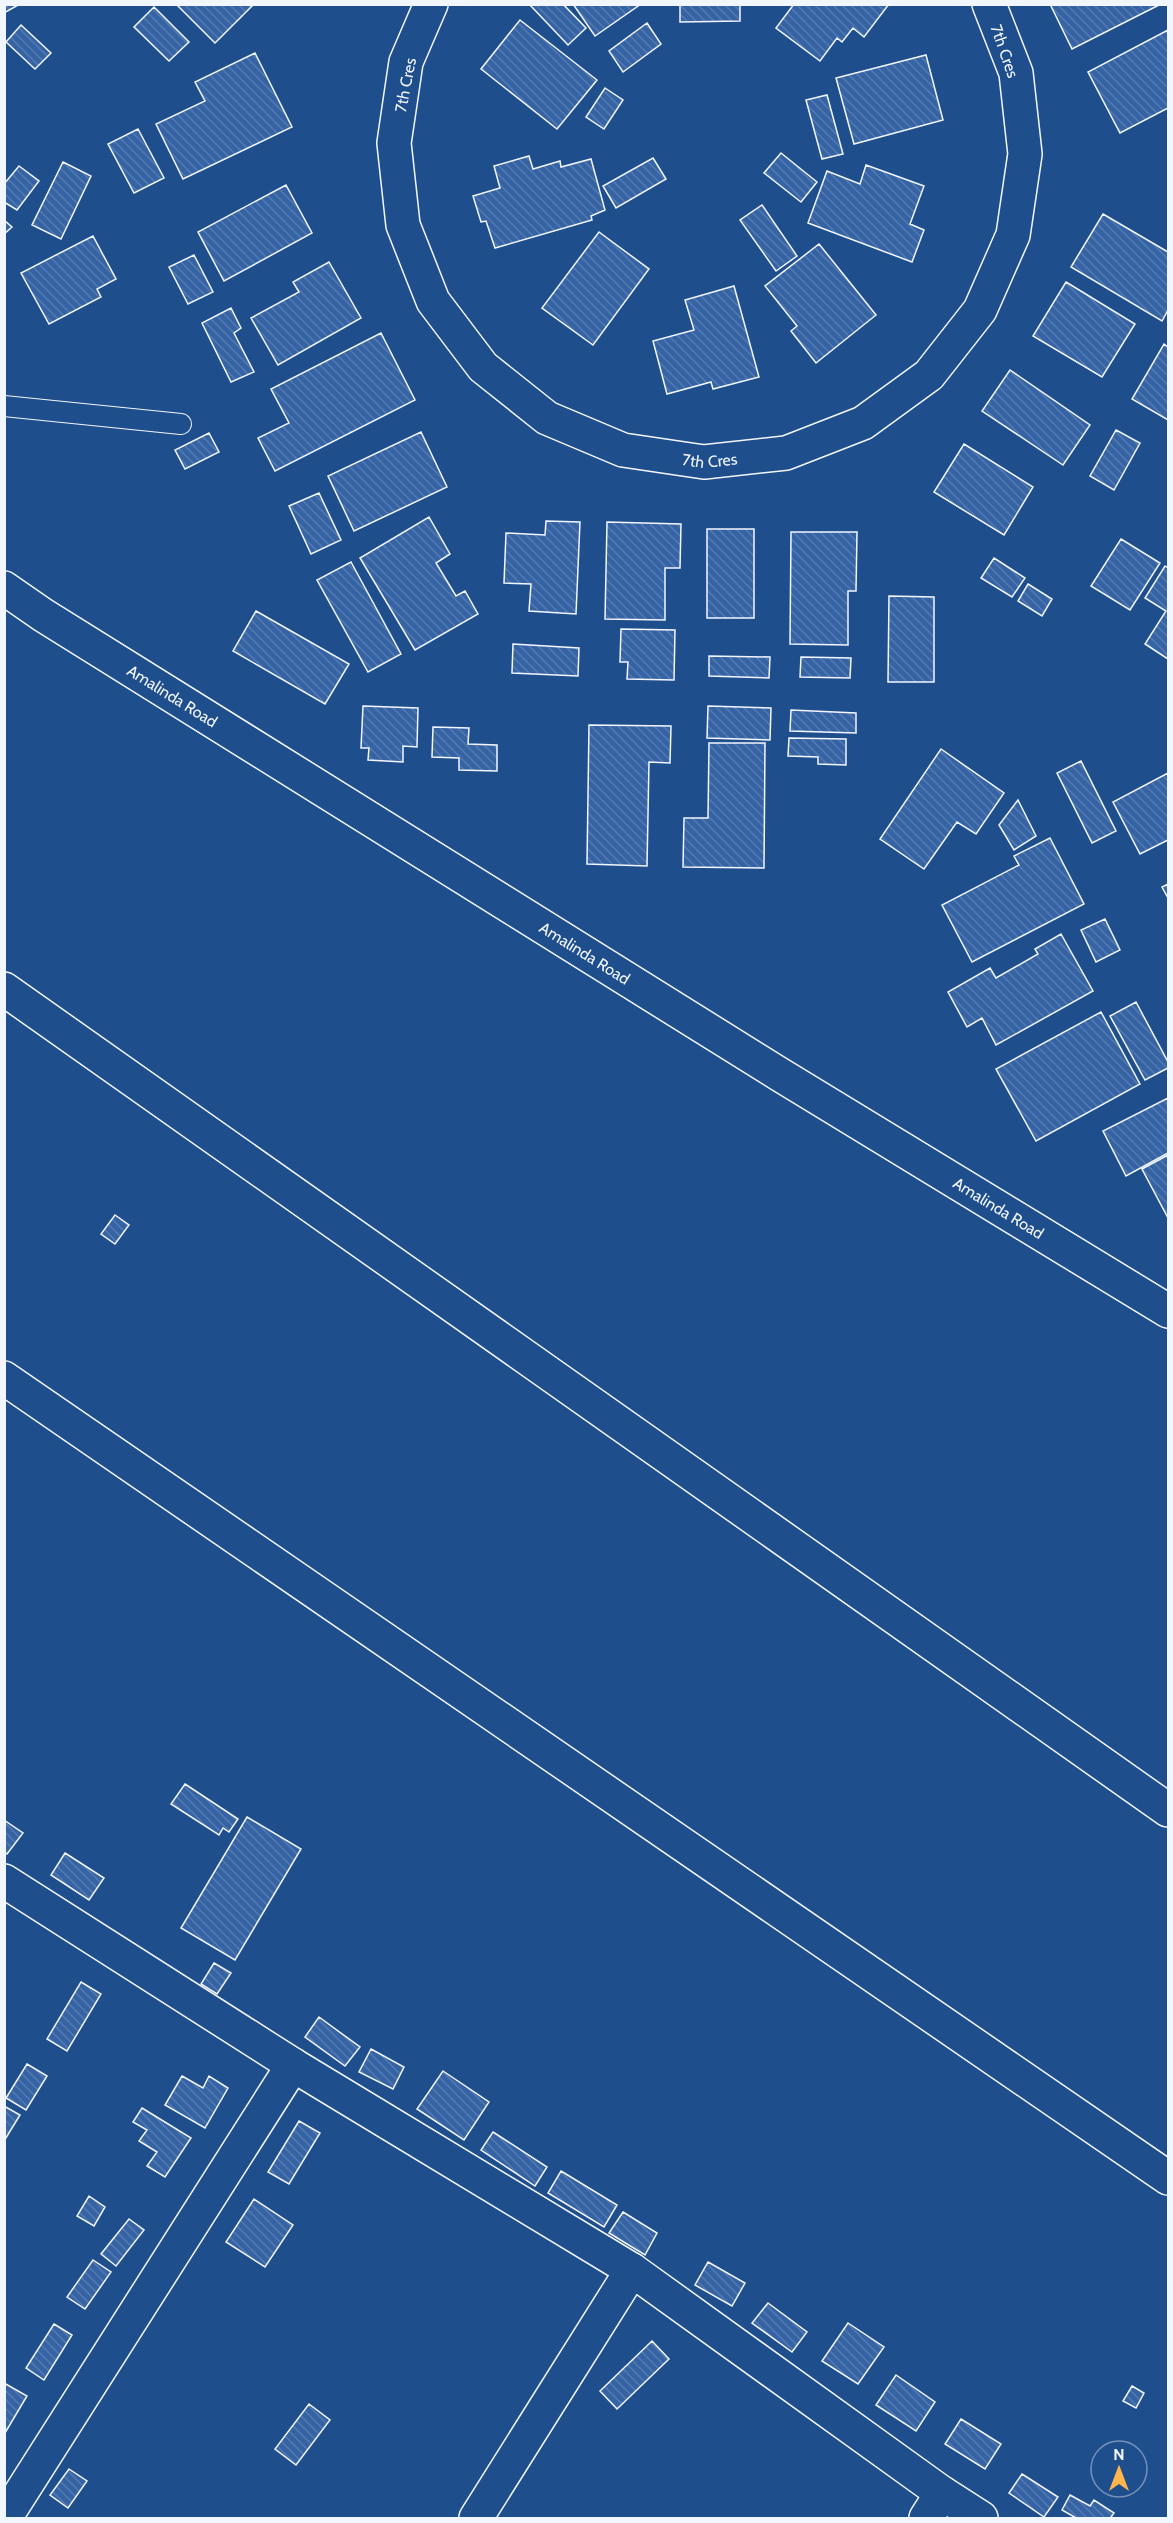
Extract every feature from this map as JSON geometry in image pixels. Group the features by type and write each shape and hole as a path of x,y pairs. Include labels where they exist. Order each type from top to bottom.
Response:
{"street":[{"name":"7th Cres","path":"431,4 406,62 394,143 403,225 433,301 483,367 547,418 623,450 704,462 786,453 863,423 929,375 980,310 1013,235 1025,154 1016,73 989,4"},
{"name":"Amalinda Road","path":"4,588 43,615 779,1074 1168,1311"},
{"path":"4,989 1168,1810"},
{"path":"4,1378 1168,2178"},
{"path":"4,1881 293,2065 632,2270 934,2506 981,2518"},
{"path":"5,2518 293,2065"},
{"path":"476,2518 632,2270"}],"lane":[{"path":"4,406 181,424"}],"building":[{"path":"4,4 20,4 4,13"},
{"path":"176,4 254,4 215,43"},
{"path":"529,4 563,4 586,28 568,45"},
{"path":"573,4 641,4 595,36"},
{"path":"680,4 740,4 740,21 680,22"},
{"path":"794,4 889,4 864,37 853,28 842,42 837,38 820,61 776,28"},
{"path":"1050,4 1161,4 1072,49"},
{"path":"154,7 189,42 169,61 134,27"},
{"path":"520,20 597,80 557,129 481,69"},
{"path":"647,23 661,44 623,72 609,51"},
{"path":"21,25 51,53 35,69 6,42"},
{"path":"1168,30 1168,108 1120,133 1088,72"},
{"path":"255,53 292,127 183,179 156,124 205,101 195,82"},
{"path":"926,55 943,120 854,144 836,78"},
{"path":"605,88 623,100 604,129 586,117"},
{"path":"827,95 843,154 822,159 806,100"},
{"path":"138,129 164,178 134,193 108,144"},
{"path":"781,153 817,182 801,202 764,173"},
{"path":"529,156 533,169 560,161 561,167 591,159 605,210 591,216 592,220 495,248 486,221 481,222 473,196 500,188 494,166"},
{"path":"653,158 666,179 616,208 603,186"},
{"path":"63,162 91,176 61,239 32,225"},
{"path":"866,165 924,186 910,224 924,230 912,262 808,223 827,171 860,184"},
{"path":"19,166 39,181 17,210 4,202 4,184"},
{"path":"286,185 312,233 224,281 198,232"},
{"path":"762,205 797,256 776,271 740,220"},
{"path":"1103,214 1168,252 1168,310 1162,321 1071,267"},
{"path":"4,220 12,227 4,234"},
{"path":"599,232 649,269 593,345 542,308"},
{"path":"93,236 116,279 97,289 101,297 49,324 21,273"},
{"path":"819,244 876,315 816,363 791,331 797,326 765,286"},
{"path":"194,255 213,292 188,304 169,267"},
{"path":"329,262 361,318 278,365 251,318 299,292 293,282"},
{"path":"1066,282 1135,324 1102,377 1033,336"},
{"path":"734,286 759,377 713,389 711,382 667,394 653,341 694,330 685,300"},
{"path":"231,308 241,328 234,333 254,372 231,382 202,323"},
{"path":"381,333 415,400 275,471 258,438 289,423 271,389"},
{"path":"1164,344 1168,347 1168,420 1132,399"},
{"path":"1010,370 1090,425 1063,465 982,411"},
{"path":"1116,430 1140,443 1114,490 1090,476"},
{"path":"421,432 447,487 354,531 328,476"},
{"path":"209,433 219,452 185,469 175,450"},
{"path":"964,444 1033,487 1004,535 934,492"},
{"path":"319,493 341,540 311,554 289,506"},
{"path":"429,517 450,554 436,563 456,596 465,591 478,614 415,650 360,558"},
{"path":"546,521 580,522 576,614 529,611 531,584 504,583 506,533 545,535"},
{"path":"607,522 681,524 680,568 665,568 665,620 605,619"},
{"path":"707,529 754,529 754,618 707,618"},
{"path":"791,532 857,532 856,591 848,591 848,645 790,644"},
{"path":"1121,539 1160,563 1130,610 1091,586"},
{"path":"994,558 1025,578 1012,597 981,578"},
{"path":"351,562 401,654 368,672 317,580"},
{"path":"1165,566 1168,568 1168,659 1145,644 1166,611 1145,598"},
{"path":"1028,584 1052,599 1042,616 1018,601"},
{"path":"889,596 934,597 934,682 888,682"},
{"path":"256,611 349,664 325,704 233,651"},
{"path":"621,629 675,630 674,680 627,679 628,662 620,662"},
{"path":"513,644 579,648 578,676 512,673"},
{"path":"709,656 770,657 769,678 709,676"},
{"path":"801,657 851,658 850,678 800,677"},
{"path":"363,706 418,708 417,747 403,746 403,762 368,760 369,748 361,748"},
{"path":"708,706 771,708 770,740 707,738"},
{"path":"791,710 856,713 856,733 790,731"},
{"path":"589,725 671,726 670,763 649,762 647,866 587,864"},
{"path":"433,727 469,728 468,744 497,745 497,771 459,770 459,758 432,757"},
{"path":"789,738 846,739 846,765 818,764 818,757 788,756"},
{"path":"709,743 765,743 764,868 683,867 684,818 708,818"},
{"path":"941,749 1004,793 976,834 957,822 924,869 880,839"},
{"path":"1081,761 1116,831 1092,843 1057,773"},
{"path":"1168,773 1168,840 1140,854 1113,802"},
{"path":"1018,800 1036,836 1014,850 999,825"},
{"path":"1050,838 1084,904 972,962 942,905 1019,865 1014,856"},
{"path":"1168,884 1168,898 1162,887"},
{"path":"1105,919 1120,950 1096,962 1081,930"},
{"path":"1061,934 1093,991 996,1045 982,1018 967,1027 948,992 990,968 996,978 1038,954 1035,949"},
{"path":"1136,1002 1168,1062 1168,1068 1145,1080 1110,1016"},
{"path":"1101,1012 1140,1084 1036,1141 996,1069"},
{"path":"1168,1098 1168,1153 1126,1176 1103,1131"},
{"path":"1168,1155 1168,1218 1142,1169"},
{"path":"115,1215 129,1225 115,1244 101,1234"},
{"path":"185,1784 238,1819 229,1832 223,1828 219,1835 171,1804"},
{"path":"247,1817 301,1849 235,1960 181,1928"},
{"path":"4,1820 23,1833 7,1854 4,1852"},
{"path":"65,1853 104,1878 89,1900 51,1875"},
{"path":"214,1963 231,1973 217,1994 201,1984"},
{"path":"81,1982 101,1994 67,2051 47,2039"},
{"path":"319,2017 360,2047 345,2066 305,2037"},
{"path":"371,2049 404,2067 393,2089 359,2072"},
{"path":"27,2064 47,2076 26,2110 6,2098"},
{"path":"443,2071 489,2102 464,2140 417,2109"},
{"path":"182,2076 203,2088 209,2076 228,2088 205,2128 165,2105"},
{"path":"4,2106 20,2115 4,2141"},
{"path":"142,2108 191,2138 165,2177 147,2166 157,2152 139,2141 147,2130 133,2122"},
{"path":"299,2121 320,2133 289,2184 268,2172"},
{"path":"493,2132 547,2167 535,2186 481,2150"},
{"path":"561,2171 617,2205 604,2227 548,2193"},
{"path":"89,2196 105,2207 94,2226 77,2216"},
{"path":"254,2199 293,2225 265,2267 226,2242"},
{"path":"623,2212 657,2233 645,2255 609,2233"},
{"path":"129,2219 144,2230 116,2266 101,2254"},
{"path":"93,2260 111,2272 85,2309 67,2297"},
{"path":"708,2262 745,2283 732,2306 695,2285"},
{"path":"768,2303 807,2332 792,2352 752,2323"},
{"path":"848,2323 884,2347 858,2384 822,2361"},
{"path":"54,2324 72,2335 44,2380 26,2368"},
{"path":"652,2341 669,2359 617,2409 600,2391"},
{"path":"896,2375 935,2402 916,2431 876,2405"},
{"path":"4,2383 27,2396 5,2433 4,2433"},
{"path":"1132,2386 1144,2393 1136,2408 1123,2401"},
{"path":"309,2404 330,2420 296,2465 275,2449"},
{"path":"961,2419 1001,2444 985,2469 945,2444"},
{"path":"69,2469 87,2481 68,2508 50,2495"},
{"path":"1022,2474 1058,2497 1044,2517 1009,2493"},
{"path":"1070,2495 1090,2506 1094,2500 1114,2513 1111,2517 1113,2518 1076,2518 1062,2510"}]}
